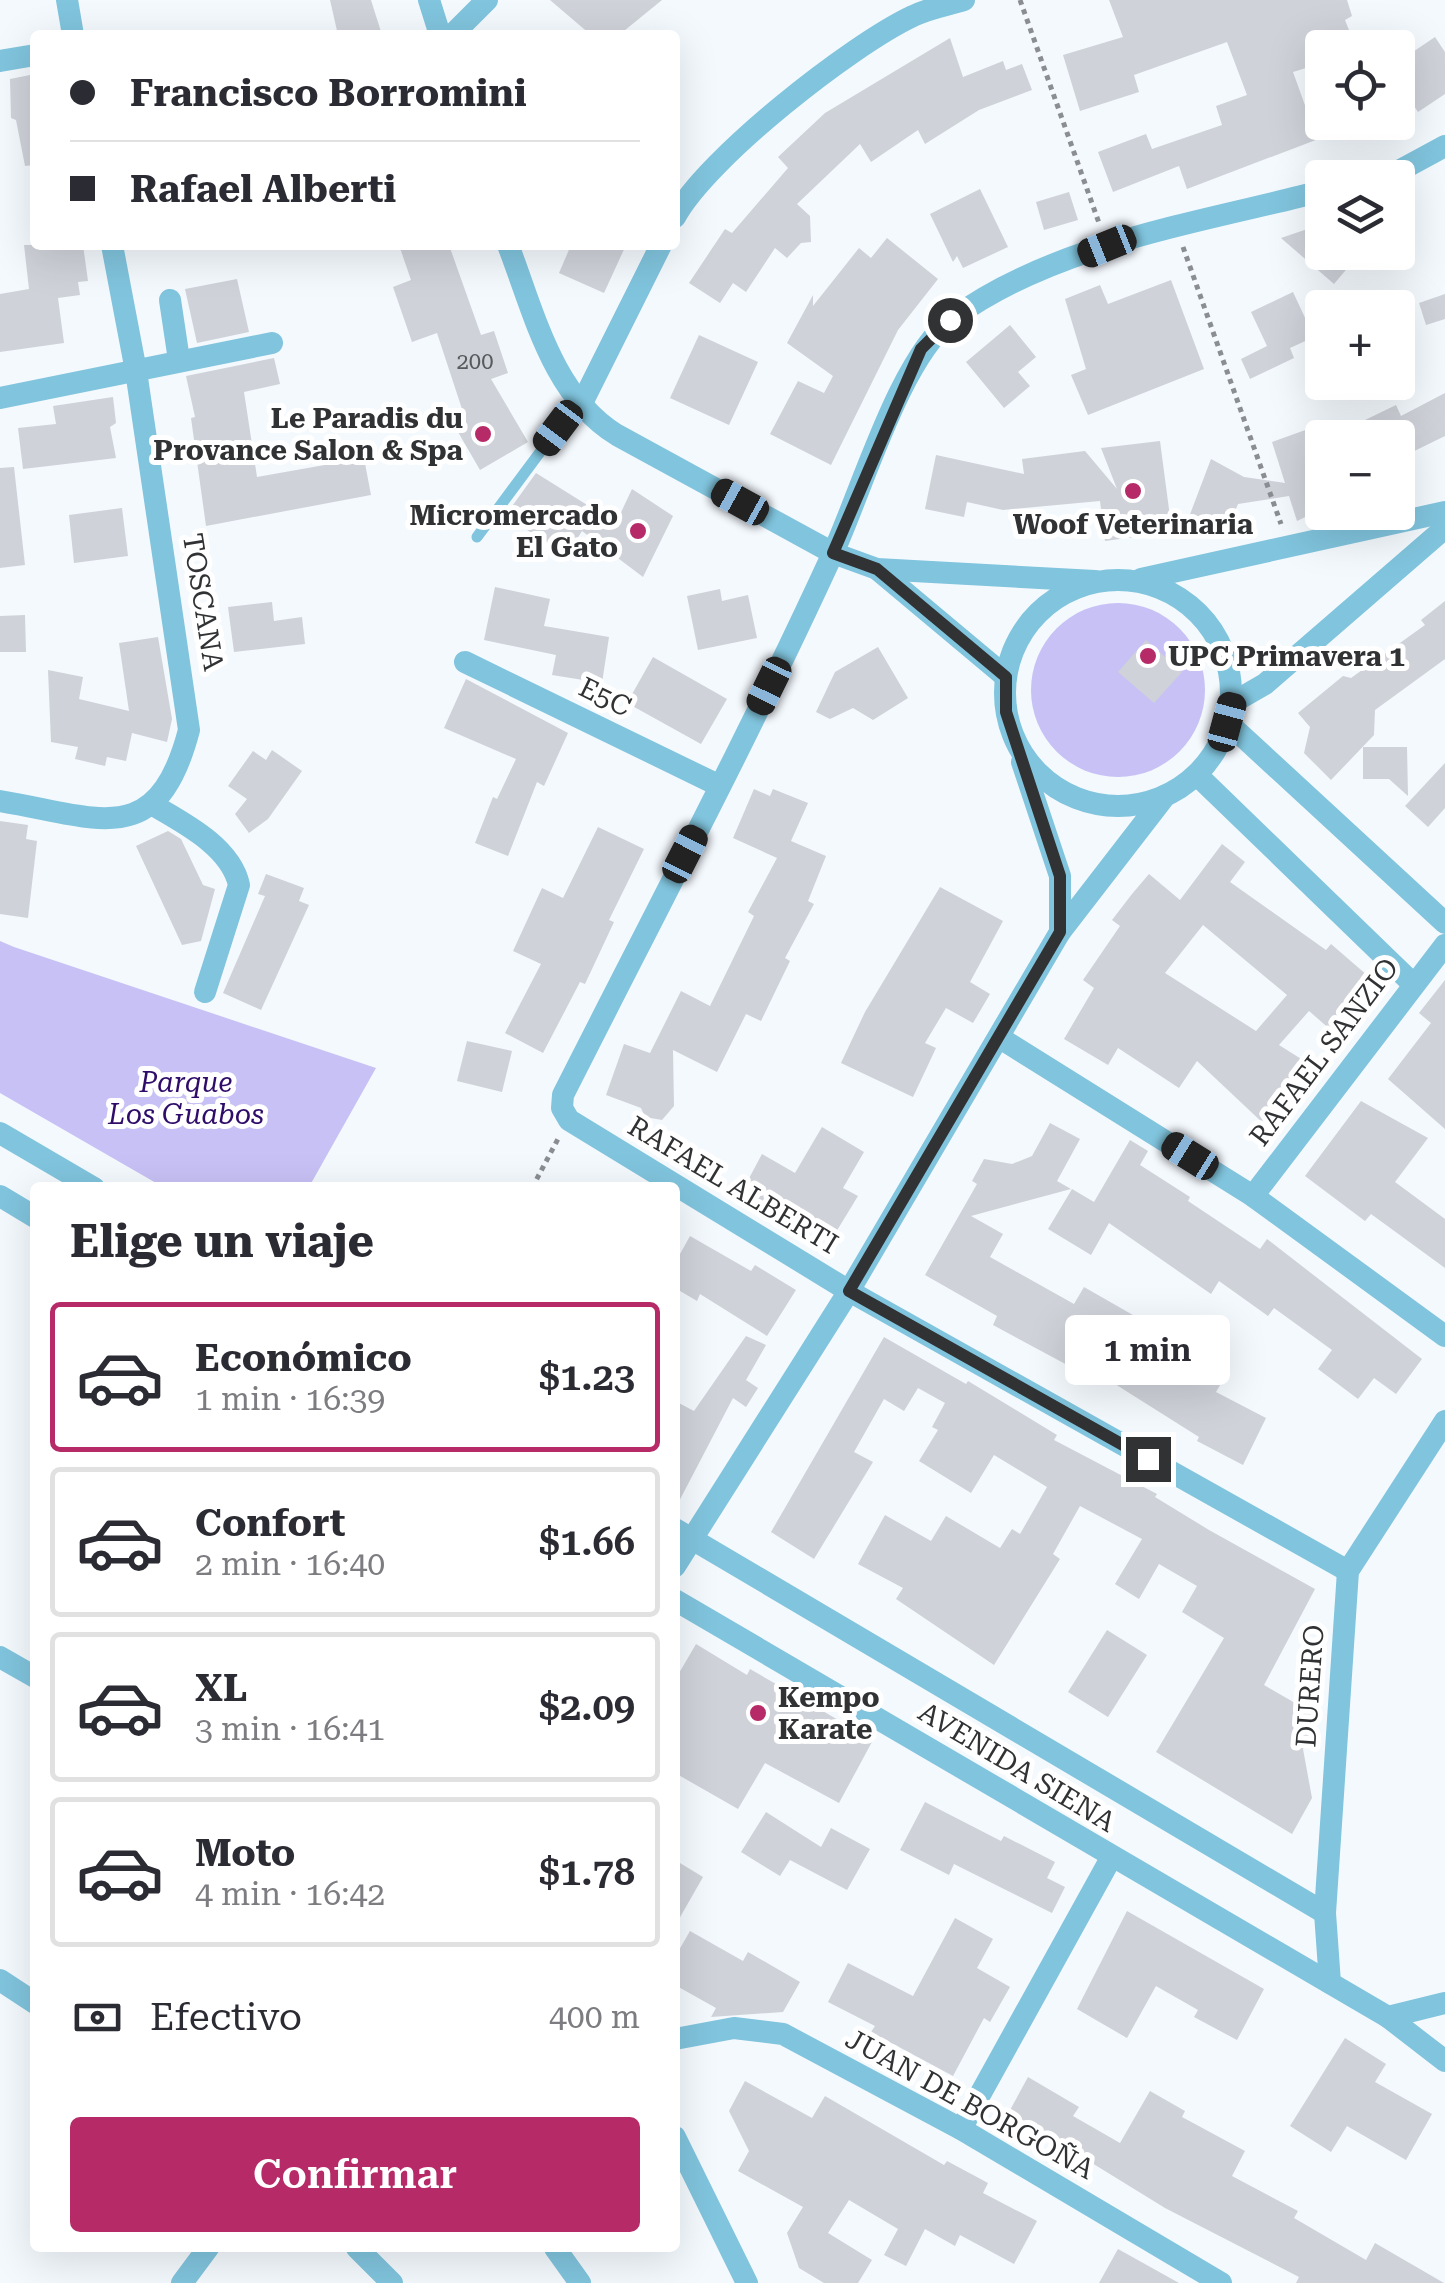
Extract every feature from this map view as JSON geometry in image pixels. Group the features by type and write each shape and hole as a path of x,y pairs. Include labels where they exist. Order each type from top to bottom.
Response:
{"street":[{"path":"68,0 72,30"},
{"path":"428,0 438,30"},
{"path":"457,30 487,0"},
{"path":"680,211 752,131 880,34 916,14 964,0"},
{"path":"0,62 30,56"},
{"path":"1415,162 1445,146"},
{"path":"566,1114 563,1095 833,553 921,349 950,320 997,291 1107,246 1305,195"},
{"name":"TOSCANA","path":"113,250 188,702 189,730 182,757 172,782 152,805"},
{"path":"510,250 557,371 596,422 833,553 877,569 1137,580 1445,512"},
{"path":"582,405 659,250"},
{"path":"170,300 180,360"},
{"path":"0,398 272,343"},
{"path":"1229,712 1445,528"},
{"path":"877,569 1006,677"},
{"path":"1016,744 1046,780 1086,803 1117,807 1164,796 1197,775 1220,744 1229,712 1230,668 1218,636 1197,610 1169,590 1137,580"},
{"path":"1060,932 1060,876 1006,712 1006,677 1016,644 1035,614 1062,593 1095,581"},
{"name":"E5C","path":"464,662 720,786"},
{"path":"1229,712 1445,923"},
{"path":"1197,775 1412,983"},
{"path":"683,1534 849,1291 1060,932 1164,796"},
{"path":"0,801 117,820 152,805 188,826 236,871 239,885 205,992"},
{"name":"RAFAEL SANZIO","path":"1253,1196 1412,983 1445,945"},
{"path":"1000,1038 1253,1196 1445,1336"},
{"name":"RAFAEL ALBERTI","path":"566,1114 675,1182"},
{"path":"0,1132 84,1182"},
{"name":"RAFAEL ALBERTI","path":"680,1185 849,1291 1348,1571"},
{"path":"0,1196 30,1214"},
{"name":"DURERO","path":"1330,1983 1324,1913 1348,1571 1445,1421"},
{"name":"AVENIDA SIENA","path":"683,1534 1324,1913"},
{"name":"AVENIDA SIENA","path":"680,1603 1388,2017 1445,2062"},
{"path":"0,1657 30,1674"},
{"path":"961,2128 1112,1858"},
{"path":"0,1980 30,2000"},
{"path":"1388,2017 1445,2003"},
{"name":"JUAN DE BORGOÑA","path":"680,2038 734,2028 782,2034 961,2128 1222,2283"},
{"path":"680,2147 747,2283"},
{"path":"182,2283 205,2252"},
{"path":"361,2252 392,2283"},
{"path":"558,2252 580,2283"}],"lane":[{"path":"477,536 558,428 582,405"}],"path":[{"path":"1020,0 1107,246"},
{"path":"1176,228 1288,546"},
{"path":"535,1182 566,1114"}],"green space":[{"path":"1118,603 1151,610 1179,629 1198,657 1205,690 1198,723 1179,751 1151,770 1118,777 1085,770 1057,751 1038,723 1031,690 1038,657 1057,629 1085,610"},
{"name":"Parque Los Guabos","path":"0,941 376,1068 312,1182 154,1182 0,1093"}],"building":[{"path":"330,0 371,0 380,30 337,30"},
{"path":"550,0 662,0 625,30 585,30"},
{"path":"1109,0 1347,0 1352,16 1345,20 1349,30 1305,30 1305,68 1293,72 1305,105 1305,140 1316,140 1187,189 1179,166 1113,192 1098,152 1146,134 1152,149 1222,125 1216,106 1247,95 1227,42 1134,75 1139,92 1080,111 1063,55 1123,37"},
{"path":"1435,37 1445,52 1445,94 1418,112 1415,108 1415,51"},
{"path":"950,38 963,77 1003,61 1006,70 1022,64 1032,90 979,110 925,144 918,130 871,162 860,144 797,204 810,216 811,242 801,243 787,258 775,248 746,292 733,283 720,303 689,283 725,229 732,233 788,168 778,157 825,113"},
{"path":"30,75 30,166 25,166 16,120 11,118 10,79"},
{"path":"980,189 1008,247 963,268 957,256 953,262 930,214"},
{"path":"1069,192 1078,220 1044,230 1036,202"},
{"path":"1305,230 1305,259 1281,238"},
{"path":"887,238 938,279 898,330 831,465 770,434 798,381 824,393 833,376 787,343 813,295 813,306 859,248 871,258"},
{"path":"24,245 30,245 30,250 84,250 88,281 78,282 80,295 58,298 64,343 0,352 0,294 29,289"},
{"path":"401,250 451,250 481,335 494,331 508,373 491,379 528,442 480,470 454,425 465,418 437,333 412,342 393,287 411,280"},
{"path":"569,250 624,250 604,293 559,273"},
{"path":"1318,270 1346,270 1334,284"},
{"path":"237,279 249,332 197,343 185,289"},
{"path":"1171,280 1204,369 1088,415 1071,375 1086,369 1065,299 1100,285 1108,304"},
{"path":"1293,292 1305,318 1305,341 1290,348 1294,358 1250,379 1241,359 1267,346 1251,312"},
{"path":"1445,294 1445,319 1426,325 1419,303"},
{"path":"1010,325 1036,357 1018,372 1030,386 1004,408 966,362"},
{"path":"699,335 758,362 729,425 670,398"},
{"path":"274,358 280,384 244,392 257,477 364,458 371,495 206,526 191,418 195,417 186,376"},
{"path":"1445,393 1445,436 1415,451 1415,420 1365,420 1396,405 1401,416"},
{"path":"113,397 116,423 110,427 116,458 23,469 18,428 56,424 53,406"},
{"path":"1305,430 1305,517 1297,521 1289,496 1238,504 1228,528 1189,517 1211,459 1244,477 1285,483 1272,442"},
{"path":"1160,441 1172,532 1105,541 1100,501 1003,510 967,502 964,517 925,509 936,455 1024,474 1022,459 1085,451 1117,489 1101,448"},
{"path":"14,467 25,565 0,568 0,468"},
{"path":"536,473 616,523 632,489 673,516 643,577 582,531 567,555 505,516"},
{"path":"122,508 128,556 74,563 69,515"},
{"path":"495,587 550,599 544,626 609,637 602,683 552,675 556,655 484,640"},
{"path":"720,589 722,601 748,595 757,638 698,650 687,596"},
{"path":"1445,601 1445,659 1375,710 1374,735 1331,780 1304,753 1310,727 1298,713 1343,676 1351,678 1425,625 1421,620"},
{"path":"272,602 274,621 302,617 305,644 234,652 228,607"},
{"path":"25,615 26,652 0,652 0,616"},
{"path":"158,637 172,719 167,742 132,733 126,761 107,757 105,766 75,759 78,747 51,742 48,670 83,677 79,699 129,711 119,643"},
{"name":"UPC Primavera 1","path":"1146,640 1182,672 1154,703 1118,672"},
{"path":"878,647 908,698 873,720 853,708 830,719 816,712 835,672"},
{"path":"653,657 727,699 701,744 627,703"},
{"path":"466,679 568,733 544,786 537,782 508,856 475,843 493,797 497,799 516,759 444,728"},
{"path":"1363,747 1407,747 1408,796 1389,779 1363,779"},
{"path":"272,750 302,771 268,819 249,833 235,814 247,799 228,786 253,751 266,760"},
{"path":"1445,763 1445,808 1428,827 1405,806"},
{"path":"754,789 770,796 773,789 808,803 791,841 826,856 808,901 814,904 785,958 790,961 761,1021 746,1014 717,1072 673,1050 674,1106 662,1120 645,1117 641,1108 606,1095 624,1044 650,1053 681,991 710,1006 754,916 748,912 777,858 733,838"},
{"path":"0,821 28,825 26,839 37,841 28,918 0,914"},
{"path":"598,827 644,849 609,920 614,922 585,984 580,982 543,1053 505,1033 541,964 513,951 542,888 563,898"},
{"path":"168,831 181,839 203,885 215,889 201,941 182,945 136,846"},
{"path":"1222,844 1245,862 1230,882 1326,950 1331,944 1375,982 1332,1031 1309,1011 1279,1045 1306,1062 1265,1125 1197,1061 1179,1088 1118,1048 1108,1065 1064,1039 1094,988 1083,980 1120,926 1112,920 1132,894 1149,874 1180,900","holes":["1203,925 1287,995 1256,1031 1165,973"]},
{"path":"266,874 304,888 299,901 309,905 261,1010 223,993 265,896 258,894"},
{"path":"940,887 1003,921 970,982 990,994 973,1023 946,1008 925,1043 936,1048 913,1097 841,1063 865,1012"},
{"path":"1445,980 1445,1129 1388,1079 1431,1023 1419,1013"},
{"path":"467,1041 512,1051 502,1092 457,1081"},
{"path":"1361,1101 1428,1138 1395,1182 1445,1219 1445,1268 1371,1214 1365,1221 1305,1176"},
{"path":"1050,1123 1080,1139 1057,1181 1071,1189 971,1216 1003,1234 990,1257 1074,1304 1084,1287 1229,1370 1216,1392 1266,1418 1243,1465 1197,1441 1199,1437 1088,1367 1084,1374 993,1325 997,1316 925,1275 977,1184 972,1181 984,1159 1012,1164 1032,1156"},
{"path":"822,1127 864,1152 843,1188 858,1196 833,1237 768,1199 762,1212 738,1199 762,1154 795,1173"},
{"path":"1130,1140 1148,1151 1140,1165 1190,1197 1188,1201 1260,1249 1267,1239 1422,1359 1396,1394 1374,1378 1358,1399 1318,1369 1332,1350 1274,1308 1268,1316 1219,1281 1211,1294 1109,1223 1091,1255 1048,1229 1072,1189 1094,1202"},
{"path":"690,1236 751,1271 755,1265 796,1290 767,1336 700,1294 697,1301 680,1291 680,1254"},
{"path":"746,1336 766,1345 746,1380 758,1388 746,1407 733,1398 680,1499 680,1404 694,1411"},
{"path":"884,1337 966,1384 968,1381 1057,1435 1054,1440 1157,1494 1155,1497 1209,1530 1315,1589 1264,1685 1321,1718 1303,1749 1312,1798 1292,1834 1156,1752 1224,1638 1182,1612 1197,1586 1159,1564 1139,1599 1115,1584 1142,1539 1080,1506 1053,1554 1060,1559 994,1665 896,1599 903,1588 858,1564 885,1515 931,1541 946,1516 1000,1548 1012,1529 1020,1534 1047,1487 994,1455 971,1493 919,1461 938,1430 932,1427 945,1403 918,1388 904,1411 884,1399 854,1452 873,1462 814,1559 771,1532"},
{"path":"1107,1630 1147,1655 1108,1717 1068,1692"},
{"path":"696,1644 747,1675 750,1669 873,1740 839,1803 765,1763 738,1809 680,1776 680,1671"},
{"path":"925,1802 1001,1841 1004,1836 1055,1862 1047,1878 1065,1887 1052,1913 954,1864 949,1875 900,1850"},
{"path":"766,1812 821,1847 831,1828 870,1849 847,1890 790,1860 780,1876 741,1852"},
{"path":"680,1863 703,1877 680,1917"},
{"path":"1127,1911 1264,1989 1237,2040 1194,2017 1198,2010 1156,1986 1127,2038 1077,2009"},
{"path":"955,1918 993,1939 977,1968 1010,1987 990,2022 984,2018 953,2076 871,2032 875,2026 828,2002 848,1963 913,1996"},
{"path":"690,1931 743,1961 748,1952 800,1982 783,2012 711,2017 716,2008 680,1988 680,1948"},
{"path":"1345,2038 1386,2064 1375,2082 1432,2114 1406,2160 1347,2126 1331,2152 1290,2126"},
{"path":"1028,2077 1079,2107 1073,2116 1120,2143 1150,2091 1185,2111 1182,2117 1245,2151 1232,2176 1298,2211 1294,2218 1366,2260 1375,2243 1444,2283 1296,2283 1299,2277 1165,2208 1009,2112"},
{"path":"745,2081 812,2118 825,2096 944,2165 947,2161 988,2183 983,2193 1037,2221 1014,2264 960,2235 955,2246 925,2229 906,2266 884,2255 898,2229 849,2200 828,2233 872,2260 858,2283 824,2283 799,2268 787,2233 803,2207 738,2171 749,2151 729,2111"},
{"path":"1118,2249 1179,2283 1099,2283"}],"place":[{"name":"Le Paradis du Provance Salon & Spa","path":"483,434"},
{"name":"Woof Veterinaria","path":"1133,491"},
{"name":"Micromercado El Gato","path":"638,531"},
{"name":"UPC Primavera 1","path":"1148,656"},
{"name":"Kempo Karate","path":"758,1713"}],"route":[{"path":"950,320 921,349 833,553 877,569 1006,677 1006,712 1060,876 1060,932 849,1291 1148,1459"}]}
